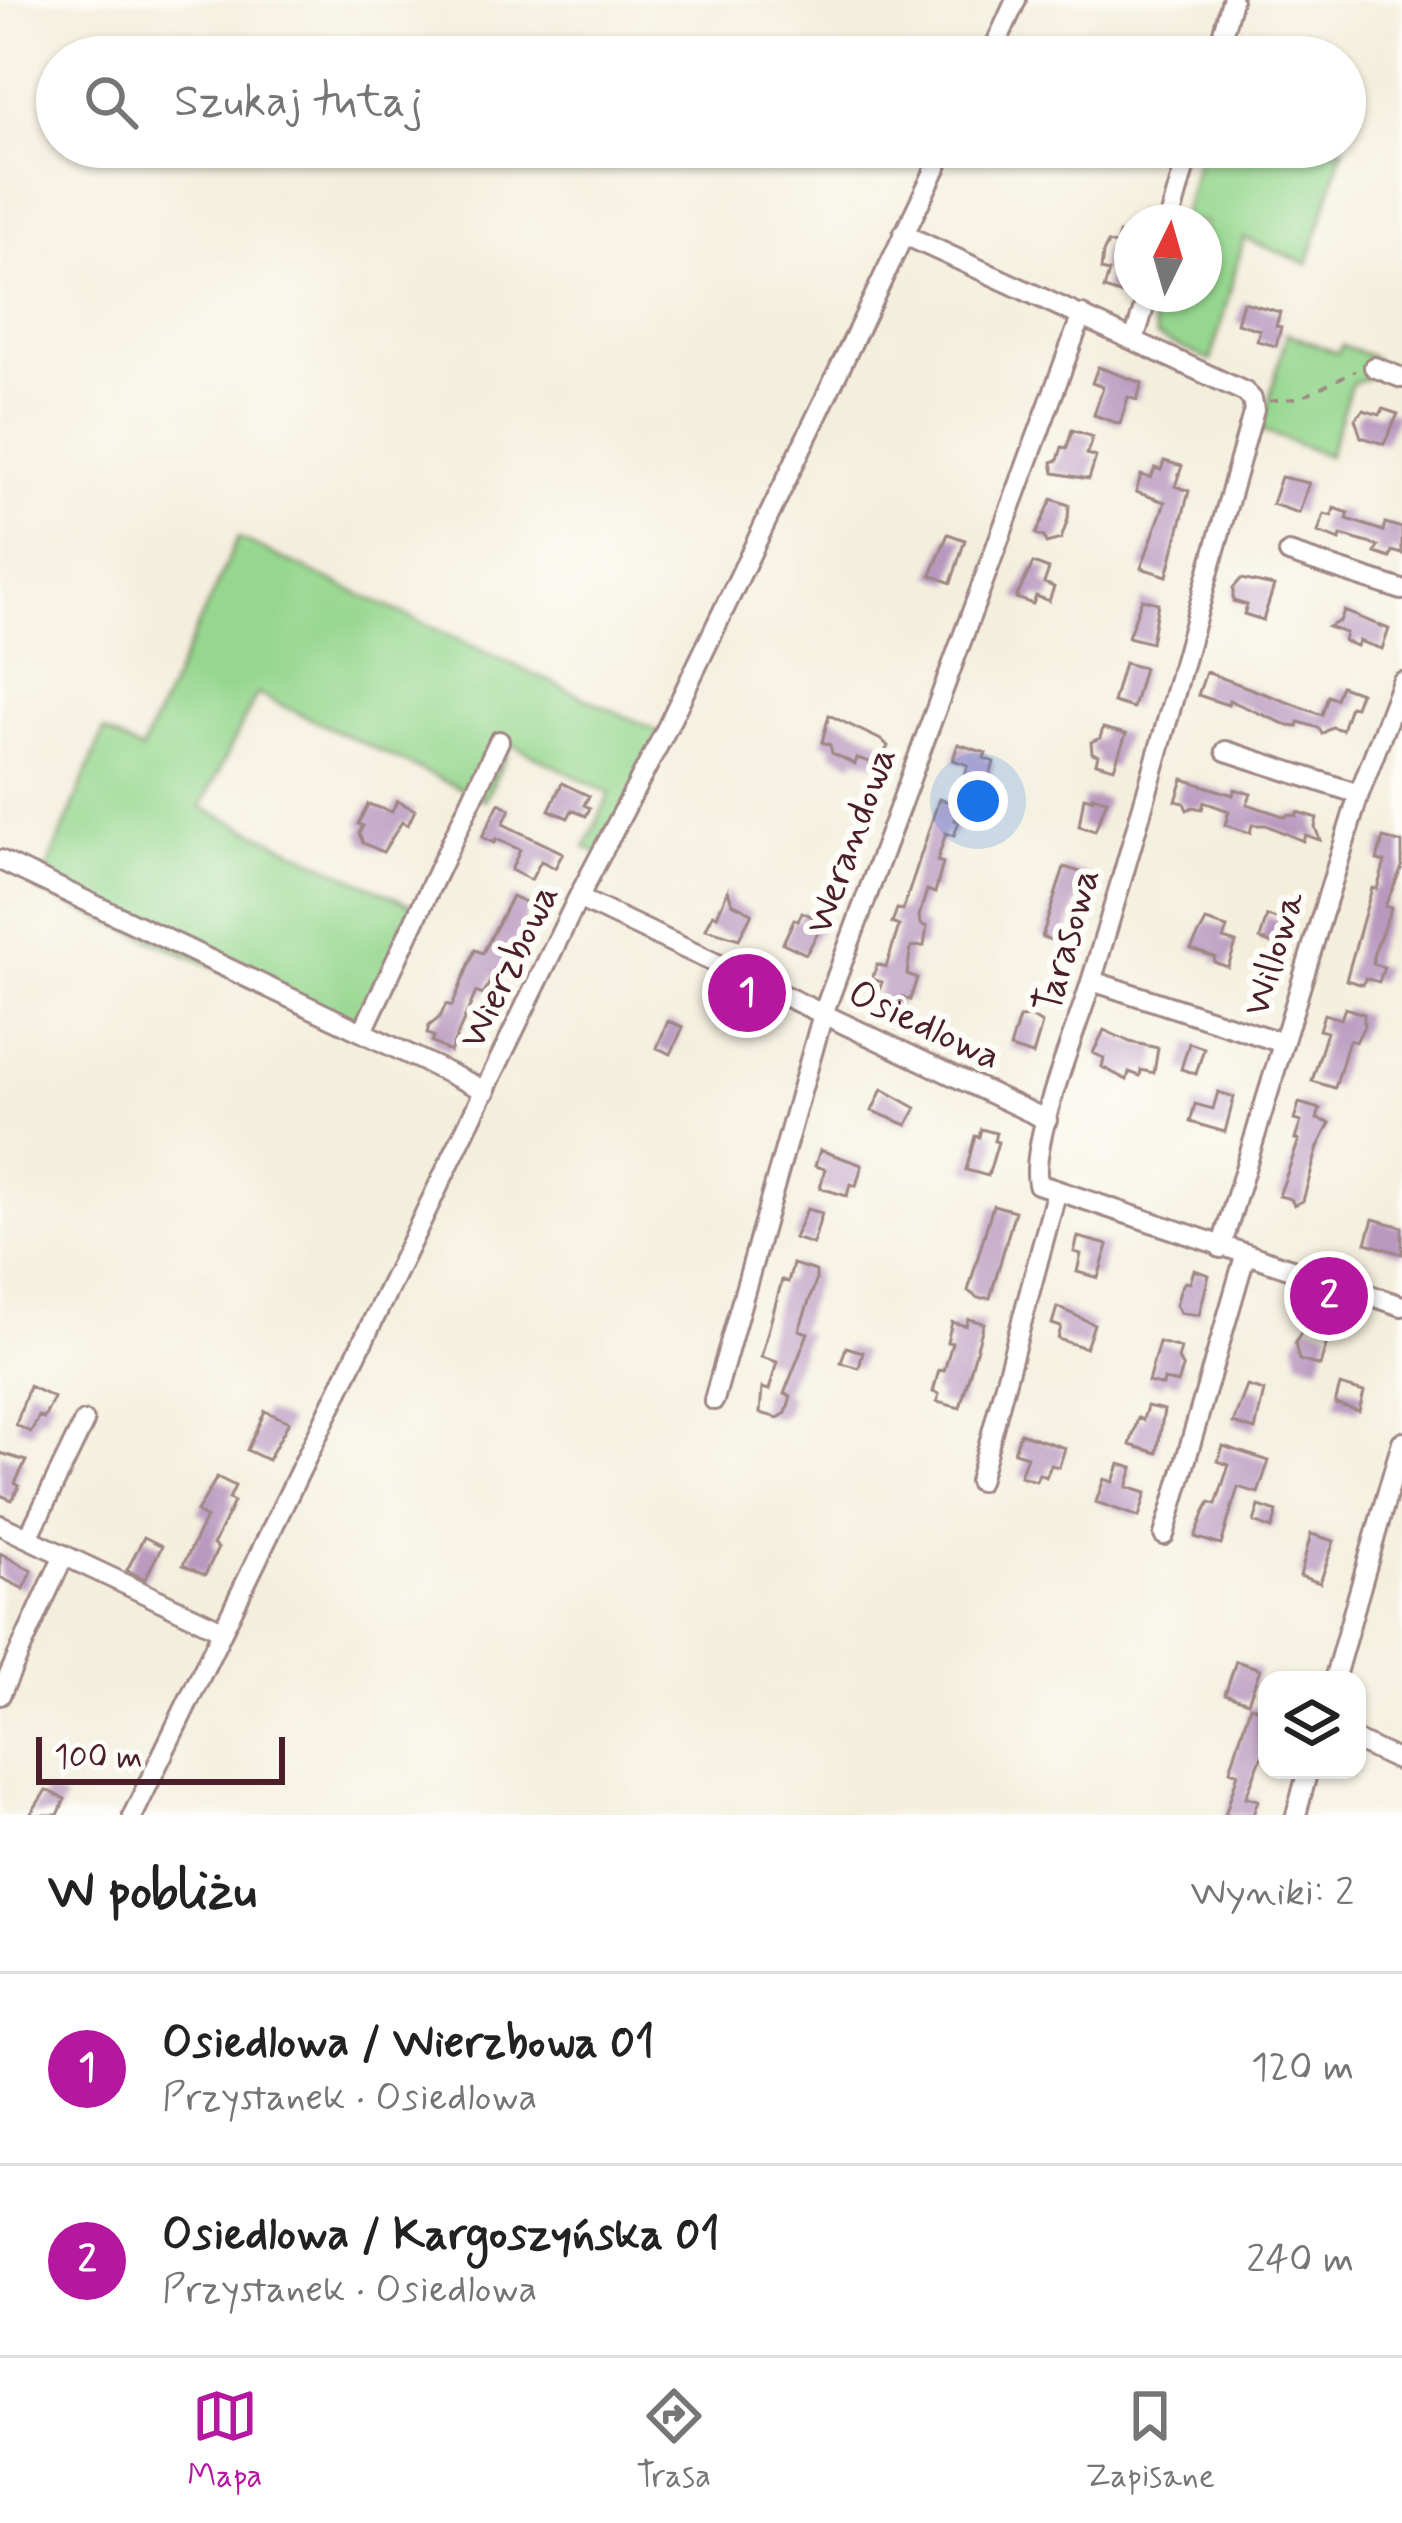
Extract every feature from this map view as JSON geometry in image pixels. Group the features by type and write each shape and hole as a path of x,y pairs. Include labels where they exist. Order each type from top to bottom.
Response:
{"street":[{"path":"1000,36 1016,0"},
{"path":"1222,36 1232,0"},
{"name":"Wierzbowa","path":"133,1815 578,898 664,734 936,168"},
{"path":"1173,204 1184,168"},
{"path":"903,234 1134,340 1253,404"},
{"path":"1134,340 1143,312"},
{"name":"Werandowa","path":"714,1400 823,1014 1082,315"},
{"path":"1374,367 1402,377"},
{"name":"Tarasowa","path":"1056,1194 1038,1184 1034,1169 1092,981 1253,404"},
{"path":"1289,553 1402,590"},
{"name":"Willowa","path":"1221,1248 1359,794 1402,682"},
{"path":"363,1031 499,741"},
{"path":"1226,751 1359,794"},
{"path":"0,860 487,1091"},
{"name":"Osiedlowa","path":"578,898 1047,1120"},
{"path":"1092,981 1282,1043"},
{"path":"980,1481 1056,1194 1402,1306"},
{"path":"1164,1535 1245,1256"},
{"path":"28,1538 84,1422"},
{"path":"1337,1671 1402,1442"},
{"path":"0,1525 222,1630"},
{"path":"0,1695 64,1555"},
{"path":"1366,1745 1402,1762"},
{"path":"1296,1815 1306,1779"}],"path":[{"path":"1253,404 1300,398 1345,374 1374,367"}],"green space":[{"path":"1195,168 1338,168 1308,264 1244,238 1211,361 1157,337 1154,312 1222,312 1222,204 1186,204"},
{"path":"1287,333 1337,353 1342,345 1374,358 1368,378 1351,385 1328,456 1261,430"},
{"path":"238,538 664,734 601,855 585,847 610,794 511,744 485,800 257,694 201,807 420,909 363,1031 38,891 104,731 141,751"}],"building":[{"path":"1108,243 1114,244 1114,292 1104,289 1109,272 1101,270"},
{"path":"1243,302 1280,312 1276,346 1257,341 1260,330 1237,323"},
{"path":"1098,367 1142,383 1137,400 1128,397 1120,424 1094,415 1103,387 1092,383"},
{"path":"1383,409 1398,414 1384,444 1361,437 1355,419 1363,410 1380,415"},
{"path":"1072,430 1093,437 1087,454 1096,457 1089,479 1054,473 1052,462 1058,460 1062,447 1067,448"},
{"path":"1164,461 1182,466 1175,486 1189,491 1167,576 1141,568 1165,502 1136,492 1141,475 1151,478"},
{"path":"1281,477 1309,483 1299,513 1272,504"},
{"path":"1052,499 1069,505 1068,519 1061,539 1046,543 1036,534"},
{"path":"1334,508 1349,513 1347,519 1383,531 1385,523 1402,528 1402,554 1392,551 1390,558 1375,553 1378,546 1318,532 1324,514 1332,516"},
{"path":"948,534 965,540 951,583 931,575"},
{"path":"1033,563 1049,569 1044,583 1054,587 1049,601 1036,596 1033,604 1016,598"},
{"path":"1241,579 1274,586 1263,620 1244,614 1247,605 1233,601 1233,588"},
{"path":"1142,599 1158,603 1151,643 1128,637"},
{"path":"1344,611 1389,629 1382,649 1344,641 1346,633 1328,627 1340,621"},
{"path":"1124,663 1144,668 1133,708 1113,702"},
{"path":"1206,672 1322,715 1328,696 1336,699 1341,686 1360,693 1342,730 1332,727 1322,734 1319,728 1299,722 1298,727 1289,726 1229,700 1228,705 1198,695"},
{"path":"829,715 888,746 879,765 857,758 855,764 832,753 830,745 822,742"},
{"path":"1103,728 1126,734 1114,768 1096,763 1098,755 1092,753 1091,742 1100,738"},
{"path":"958,744 986,753 984,758 994,762 986,789 963,782 968,765 953,760"},
{"path":"1183,779 1233,795 1235,789 1251,794 1247,804 1286,817 1297,812 1317,818 1320,840 1305,835 1303,841 1266,825 1252,825 1250,833 1225,825 1229,811 1204,802 1202,809 1187,810 1176,801"},
{"path":"562,783 589,796 584,805 590,808 586,816 572,810 568,818 549,810"},
{"path":"1084,797 1107,800 1095,831 1079,826"},
{"path":"939,799 960,805 955,820 959,821 954,836 946,833 937,861 943,863 935,893 927,890 919,916 920,924 927,927 924,946 911,947 907,974 917,978 910,1000 902,997 899,1006 876,999 882,982 872,979 877,964 886,967 899,926 892,923 897,909 903,910"},
{"path":"397,801 415,810 408,825 402,822 383,852 363,843 359,833 363,826 358,824 368,804 392,812"},
{"path":"499,803 510,809 503,824 563,853 555,868 541,861 531,880 511,870 520,850 482,837"},
{"path":"1383,838 1402,843 1402,867 1385,906 1391,908 1374,953 1373,964 1384,967 1379,982 1365,978 1363,985 1346,980 1372,888 1377,889 1385,862 1377,860"},
{"path":"1064,867 1090,875 1064,944 1042,937"},
{"path":"728,890 732,903 752,913 739,939 706,929"},
{"path":"512,896 531,905 499,979 493,976 483,995 476,992 450,1052 432,1042 429,1026 446,1004 452,1006 475,950 483,953"},
{"path":"802,912 824,922 806,954 783,943"},
{"path":"1267,916 1286,922 1278,946 1260,939"},
{"path":"1206,921 1227,928 1223,939 1236,943 1228,967 1191,949"},
{"path":"1345,1008 1364,1014 1364,1026 1356,1042 1349,1040 1335,1088 1312,1081 1327,1032 1319,1030 1324,1014 1341,1019"},
{"path":"1031,1017 1042,1024 1033,1055 1010,1048 1019,1018"},
{"path":"668,1021 683,1027 671,1054 657,1048"},
{"path":"1104,1030 1158,1048 1154,1073 1129,1072 1127,1080 1102,1067 1104,1058 1093,1053"},
{"path":"1189,1043 1204,1048 1196,1074 1181,1069"},
{"path":"882,1089 916,1108 907,1125 872,1111"},
{"path":"1218,1092 1234,1097 1225,1132 1190,1122 1195,1104 1213,1109"},
{"path":"1299,1103 1320,1109 1317,1119 1330,1123 1303,1201 1294,1205 1291,1199 1279,1196 1299,1140 1295,1139 1301,1122 1294,1120"},
{"path":"981,1129 996,1133 994,1141 998,1142 988,1176 966,1170"},
{"path":"820,1150 862,1165 856,1186 850,1184 847,1196 820,1188 825,1169 815,1166"},
{"path":"993,1205 1015,1211 990,1298 978,1298 968,1291"},
{"path":"807,1209 822,1213 813,1244 794,1238"},
{"path":"1373,1219 1402,1227 1402,1254 1366,1243"},
{"path":"1078,1237 1108,1245 1098,1278 1077,1272"},
{"path":"793,1264 816,1271 816,1281 799,1330 808,1333 784,1394 791,1396 786,1413 778,1418 760,1413 762,1388 769,1390 777,1362 761,1357 782,1280 788,1282"},
{"path":"1194,1270 1209,1275 1199,1315 1181,1313 1176,1305"},
{"path":"1057,1307 1094,1324 1086,1348 1058,1339 1061,1327 1052,1324"},
{"path":"968,1319 984,1323 960,1408 937,1402 939,1394 933,1392 952,1343 947,1342 952,1322 966,1326"},
{"path":"1306,1324 1330,1331 1320,1366 1299,1360 1295,1343"},
{"path":"1159,1342 1181,1348 1178,1359 1183,1368 1178,1383 1148,1382"},
{"path":"846,1347 863,1352 859,1368 841,1363"},
{"path":"1340,1385 1364,1392 1359,1411 1335,1404"},
{"path":"29,1386 54,1398 31,1432 16,1425"},
{"path":"1247,1386 1264,1391 1255,1430 1233,1423"},
{"path":"1147,1406 1164,1410 1157,1453 1130,1445"},
{"path":"265,1411 289,1422 268,1460 247,1450"},
{"path":"1020,1433 1065,1448 1059,1467 1051,1465 1046,1477 1039,1474 1036,1481 1020,1476 1027,1456 1014,1452"},
{"path":"1223,1446 1269,1461 1258,1493 1238,1487 1221,1545 1195,1537 1210,1502 1216,1504 1229,1465 1218,1461"},
{"path":"0,1453 26,1461 12,1500 0,1495"},
{"path":"1119,1464 1133,1468 1127,1487 1146,1493 1139,1517 1096,1502 1104,1479 1113,1482"},
{"path":"217,1477 235,1486 229,1499 234,1502 213,1545 218,1548 205,1575 183,1565 206,1518 197,1512"},
{"path":"1259,1506 1277,1512 1272,1529 1254,1522"},
{"path":"1311,1534 1334,1541 1320,1583 1300,1576"},
{"path":"144,1537 162,1546 145,1579 127,1570"},
{"path":"0,1553 32,1571 24,1589 0,1577"},
{"path":"1236,1661 1260,1669 1248,1702 1225,1694"},
{"path":"1250,1706 1258,1708 1258,1766 1246,1797 1258,1800 1253,1815 1225,1815 1238,1773 1230,1770"},
{"path":"46,1790 65,1799 58,1815 30,1815"}],"place":[{"name":"Osiedlowa / Wierzbowa 01","path":"747,993"},
{"name":"Osiedlowa / Kargoszyńska 01","path":"1329,1296"}]}
